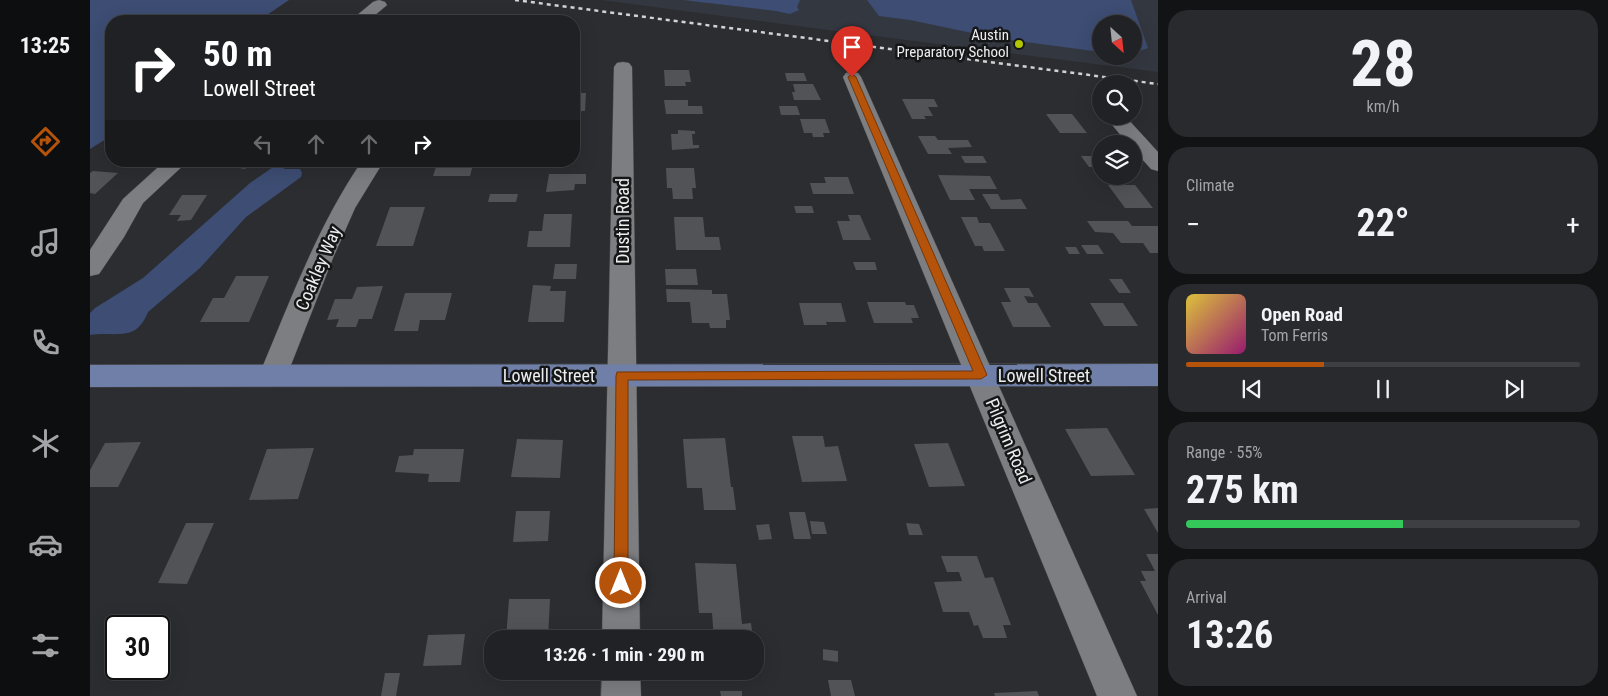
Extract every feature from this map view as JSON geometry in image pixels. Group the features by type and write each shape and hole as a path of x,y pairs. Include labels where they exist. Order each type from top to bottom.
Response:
{"main road":[{"name":"Lowell Street","path":"90,376 1158,375"}],"street":[{"path":"366,15 379,5"},
{"name":"Dustin Road","path":"621,630 623,67"},
{"name":"Pilgrim Road","path":"852,77 1117,696"},
{"path":"1123,125 1158,165"},
{"path":"90,268 112,237 134,199 171,167"},
{"name":"Coakley Way","path":"273,375 344,208 369,167"},
{"path":"620,696 621,680"}],"shaded area":[{"path":"90,0 289,0 267,15 105,15 105,140 90,149"},
{"name":"Austin Preparatory School","path":"601,0 1158,0 1158,72 1103,65 1142,65 1142,15 1092,15 1092,64"},
{"path":"683,0 800,0 797,7 799,10 790,14"},
{"path":"867,0 1131,0 1136,15 1092,15 1092,51 996,38 910,20 879,16"},
{"path":"1142,31 1148,48 1142,50"},
{"path":"273,167 300,169 302,173 301,177 246,217 200,268 148,312 138,328 124,334 90,335 90,313 95,308 143,278 250,183"}],"building":[{"path":"664,70 689,70 691,82 685,82 686,86 665,86"},
{"path":"785,73 804,73 807,81 787,81"},
{"path":"793,84 813,84 821,100 794,100"},
{"path":"580,93 586,93 585,111 580,111"},
{"path":"902,99 934,99 938,107 928,107 933,116 924,116 926,119 912,119"},
{"path":"664,100 688,100 688,106 702,106 703,114 666,114"},
{"path":"779,106 797,106 800,115 781,115"},
{"path":"1046,114 1072,114 1087,133 1060,133"},
{"path":"800,119 825,119 830,133 823,133 824,137 813,137 812,133 804,133"},
{"path":"678,130 695,131 695,134 692,134 693,145 699,145 699,148 672,150 671,134 678,134"},
{"path":"918,136 935,136 938,140 968,140 972,147 948,148 952,154 928,154"},
{"path":"961,156 983,156 987,163 965,163"},
{"path":"1081,156 1092,156 1092,167 1089,167"},
{"path":"436,167 472,167 470,176 433,176"},
{"path":"666,168 694,168 696,188 692,188 693,199 673,199 672,188 667,188"},
{"path":"93,171 118,173 95,194 90,193 90,173"},
{"path":"549,174 586,174 586,184 575,184 574,190 546,192"},
{"path":"938,175 990,176 997,189 969,189 975,200 950,200"},
{"path":"824,177 848,177 854,194 813,194 810,183 826,183"},
{"path":"1108,185 1135,185 1153,208 1125,208"},
{"path":"490,194 518,194 516,202 488,202"},
{"path":"982,194 998,194 1001,200 1021,199 1027,209 991,209"},
{"path":"182,195 207,195 191,220 177,221 181,215 169,215"},
{"path":"794,206 812,206 814,213 796,213"},
{"path":"390,207 425,207 413,246 376,246"},
{"path":"544,214 572,214 570,247 527,247 529,231 542,231"},
{"path":"848,215 860,215 871,240 843,240 837,221 850,221"},
{"path":"674,217 703,217 705,237 719,237 721,250 676,250"},
{"path":"961,217 977,217 979,223 990,223 1005,251 984,251 982,246 975,246"},
{"path":"1087,221 1128,221 1132,226 1158,226 1158,253 1150,253 1143,243 1121,243 1113,233 1095,232"},
{"path":"1081,245 1098,245 1104,254 1087,254"},
{"path":"1065,247 1076,247 1080,254 1069,254"},
{"path":"853,262 875,262 877,270 856,270"},
{"path":"555,264 577,264 576,279 553,279"},
{"path":"665,269 696,269 698,285 666,285"},
{"path":"236,276 269,276 249,322 200,322 213,298 224,298"},
{"path":"1109,279 1122,279 1131,293 1119,293"},
{"path":"533,285 551,286 550,291 566,291 564,322 528,322"},
{"path":"383,286 372,319 359,319 356,327 336,327 339,319 327,320 335,299 352,299 357,287"},
{"path":"1004,288 1029,288 1034,297 1024,296 1028,303 1037,303 1051,327 1013,327 1001,302 1011,302"},
{"path":"666,289 712,290 712,294 727,294 730,320 726,320 726,328 710,328 709,323 692,323 690,302 667,302"},
{"path":"405,293 452,293 445,320 420,320 418,331 394,331"},
{"path":"867,302 905,302 906,305 914,305 919,318 911,318 913,323 874,323"},
{"path":"799,303 841,303 846,322 826,322 827,325 804,325"},
{"path":"1090,303 1123,303 1138,326 1104,326"},
{"path":"1107,428 1135,475 1091,476 1065,429"},
{"path":"792,436 823,436 825,447 838,446 847,481 802,482"},
{"path":"725,438 736,510 704,510 702,488 687,488 683,439"},
{"path":"517,439 563,440 560,478 511,477"},
{"path":"141,442 118,487 90,487 90,470 105,443"},
{"path":"948,443 965,486 929,487 914,444"},
{"path":"314,448 298,499 249,500 267,449"},
{"path":"414,449 464,449 460,482 428,482 429,474 395,472 399,456 413,455"},
{"path":"1158,508 1158,533 1144,509"},
{"path":"516,511 550,511 548,541 513,542"},
{"path":"789,512 805,512 811,539 794,539"},
{"path":"810,521 824,522 827,534 812,534"},
{"path":"186,523 214,523 187,584 158,583"},
{"path":"906,523 919,524 923,535 909,535"},
{"path":"769,524 772,539 759,540 756,525"},
{"path":"1146,554 1158,554 1158,615 1140,581 1146,581 1141,571 1155,571"},
{"path":"941,556 977,556 985,578 993,577 1011,625 1003,625 1007,638 983,638 978,625 974,626 969,612 943,612 934,582 962,581 959,572 947,572"},
{"path":"695,563 736,564 742,624 751,623 752,630 713,630 712,613 699,613"},
{"path":"509,599 550,599 548,630 507,630"},
{"path":"465,634 461,665 423,666 428,635"},
{"path":"823,649 838,651 838,662 823,660"},
{"path":"385,673 400,673 396,696 381,696"},
{"path":"828,680 851,680 855,696 831,696"},
{"path":"720,691 742,691 742,696 721,696"},
{"path":"1037,691 1039,696 995,696 994,693"}],"railway":[{"path":"515,0 1158,84"}],"place":[{"name":"Austin Preparatory School","path":"1019,44"}],"route":[{"path":"621,583 622,376 981,375 852,77"}]}
